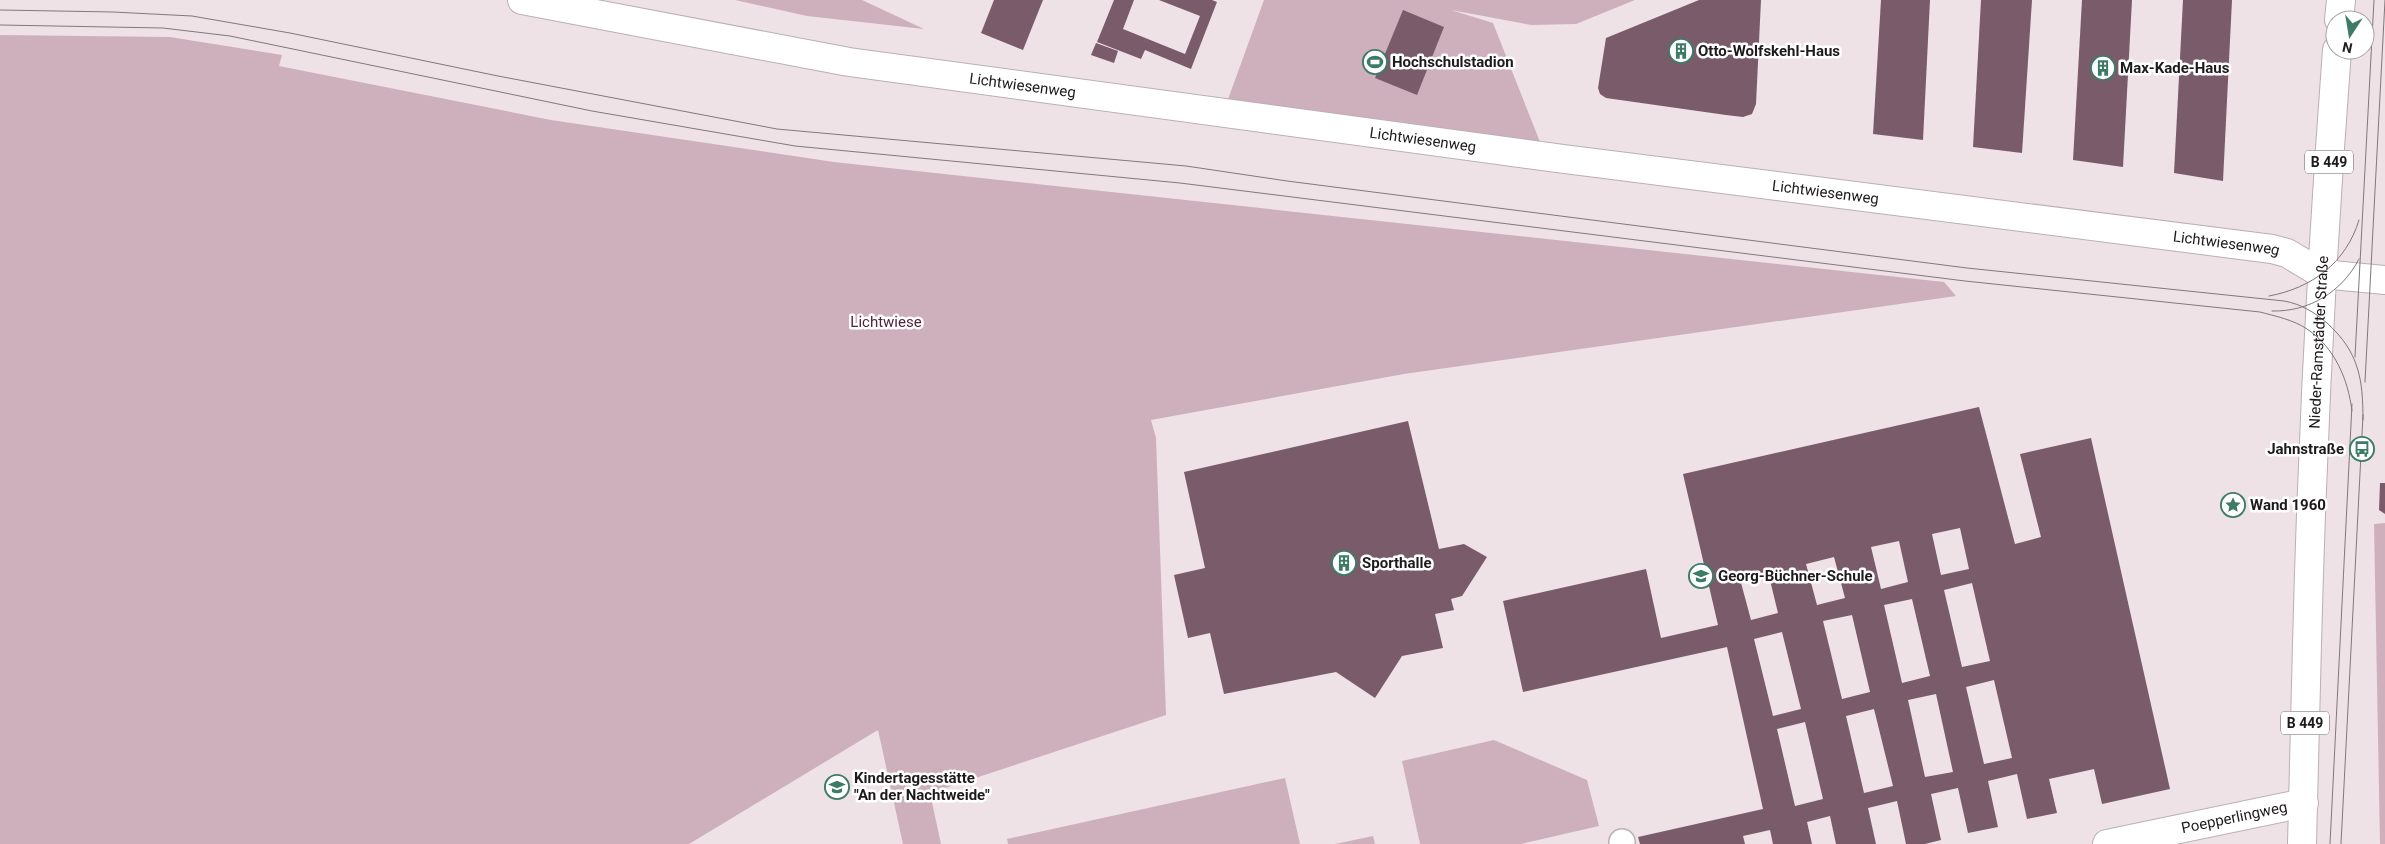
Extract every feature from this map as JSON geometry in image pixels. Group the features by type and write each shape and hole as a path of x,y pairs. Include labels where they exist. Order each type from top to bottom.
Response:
{"street":[{"name":"Lichtwiesenweg","path":"522,0 849,62 1564,160 2272,249 2287,253 2322,274"},
{"name":"Nieder-Ramstädter Straße","path":"2302,844 2307,644 2322,274 2336,60"},
{"path":"2322,274 2385,280"},
{"name":"Poepperlingweg","path":"2107,844 2304,803"}],"green space":[{"path":"735,0 862,0 924,29 807,16"},
{"name":"Hochschulstadion","path":"1264,0 1635,0 1576,24 1531,25 1451,10 1493,23 1542,147 1227,102"},
{"name":"Lichtwiese","path":"0,35 170,37 282,55 279,66 551,120 834,162 1944,282 1956,296 1404,374 1151,420 1156,438 1166,715 930,793 941,844 903,844 878,730 689,844 0,844"},
{"path":"2385,523 2385,844 2380,844 2374,524"},
{"path":"1494,740 1587,780 1599,826 1521,844 1420,844 1402,761"},
{"path":"1285,778 1300,844 1008,844 1007,839"},
{"path":"1373,836 1375,844 1335,844"}],"building":[{"path":"994,0 1043,0 1023,50 981,33"},
{"path":"1114,0 1134,0 1123,29 1185,54 1200,16 1159,0 1212,0 1217,2 1191,69 1145,50 1141,59 1097,42"},
{"name":"Otto-Wolfskehl-Haus","path":"1699,0 1761,0 1756,104 1752,114 1743,117 1726,115 1606,98 1600,94 1598,88 1606,38"},
{"path":"1881,0 1930,0 1923,140 1873,134"},
{"path":"1981,0 2032,0 2022,153 1973,147"},
{"name":"Max-Kade-Haus","path":"2082,0 2132,0 2123,167 2073,160"},
{"path":"2183,0 2232,0 2223,181 2174,173"},
{"path":"1403,10 1444,27 1417,95 1375,78"},
{"path":"1096,43 1118,51 1114,63 1091,55"},
{"path":"1979,407 2015,544 2041,537 2020,454 2091,438 2170,789 2102,804 2094,769 2049,779 2057,813 2027,819 2017,774 1988,781 1998,827 1968,833 1958,788 1931,794 1941,840 1925,844 1906,844 1897,801 1868,808 1876,844 1836,844 1830,816 1807,822 1812,844 1773,844 1770,830 1743,836 1745,844 1640,844 1638,837 1763,809 1727,647 1523,692 1503,601 1646,569 1661,638 1718,625 1683,474","holes":["1960,528 1969,569 1941,575 1932,534","1899,541 1908,582 1881,589 1871,547","1834,557 1845,598 1817,605 1806,564","1768,572 1778,613 1751,620 1740,579","1972,583 1990,661 1962,667 1944,590","1912,599 1930,676 1902,683 1884,605","1852,615 1870,692 1842,699 1823,621","1782,632 1801,709 1773,716 1754,639","1994,680 2012,758 1984,764 1966,687","1936,694 1953,772 1925,777 1908,700","1874,709 1893,786 1864,793 1846,716","1805,722 1823,799 1795,806 1777,729"]},
{"name":"Sporthalle","path":"1408,421 1439,549 1464,544 1487,557 1462,596 1451,599 1454,610 1435,614 1443,648 1402,656 1375,698 1336,672 1224,694 1210,633 1188,638 1174,575 1205,568 1184,472"},
{"path":"2380,483 2385,483 2385,514 2379,510"}],"tram line":[{"path":"2355,357 2374,0"},
{"path":"2365,382 2385,0"},
{"path":"0,10 113,12 192,16 290,33 498,76 777,129 1186,166 1287,181 1967,268 2290,302 2302,306 2317,315 2338,334 2346,345 2357,367 2360,379 2363,420"},
{"path":"0,25 163,28 230,36 592,111 795,146 1180,183 1965,281 2260,312 2302,326 2325,345 2343,376 2352,411"},
{"path":"2269,296 2299,287 2325,271 2346,249 2359,220"},
{"path":"2272,311 2299,308 2323,298 2343,281 2359,259"},
{"path":"2330,844 2352,404"},
{"path":"2341,844 2363,415"}],"place":[{"name":"Otto-Wolfskehl-Haus","path":"1681,51"},
{"name":"Hochschulstadion","path":"1375,62"},
{"name":"Max-Kade-Haus","path":"2103,68"},
{"name":"Jahnstraße","path":"2362,449"},
{"name":"Wand 1960","path":"2233,505"},
{"name":"Sporthalle","path":"1344,563"},
{"name":"Georg-Büchner-Schule","path":"1701,576"},
{"name":"Kindertagesstätte \"An der Nachtweide\"","path":"837,787"}]}
